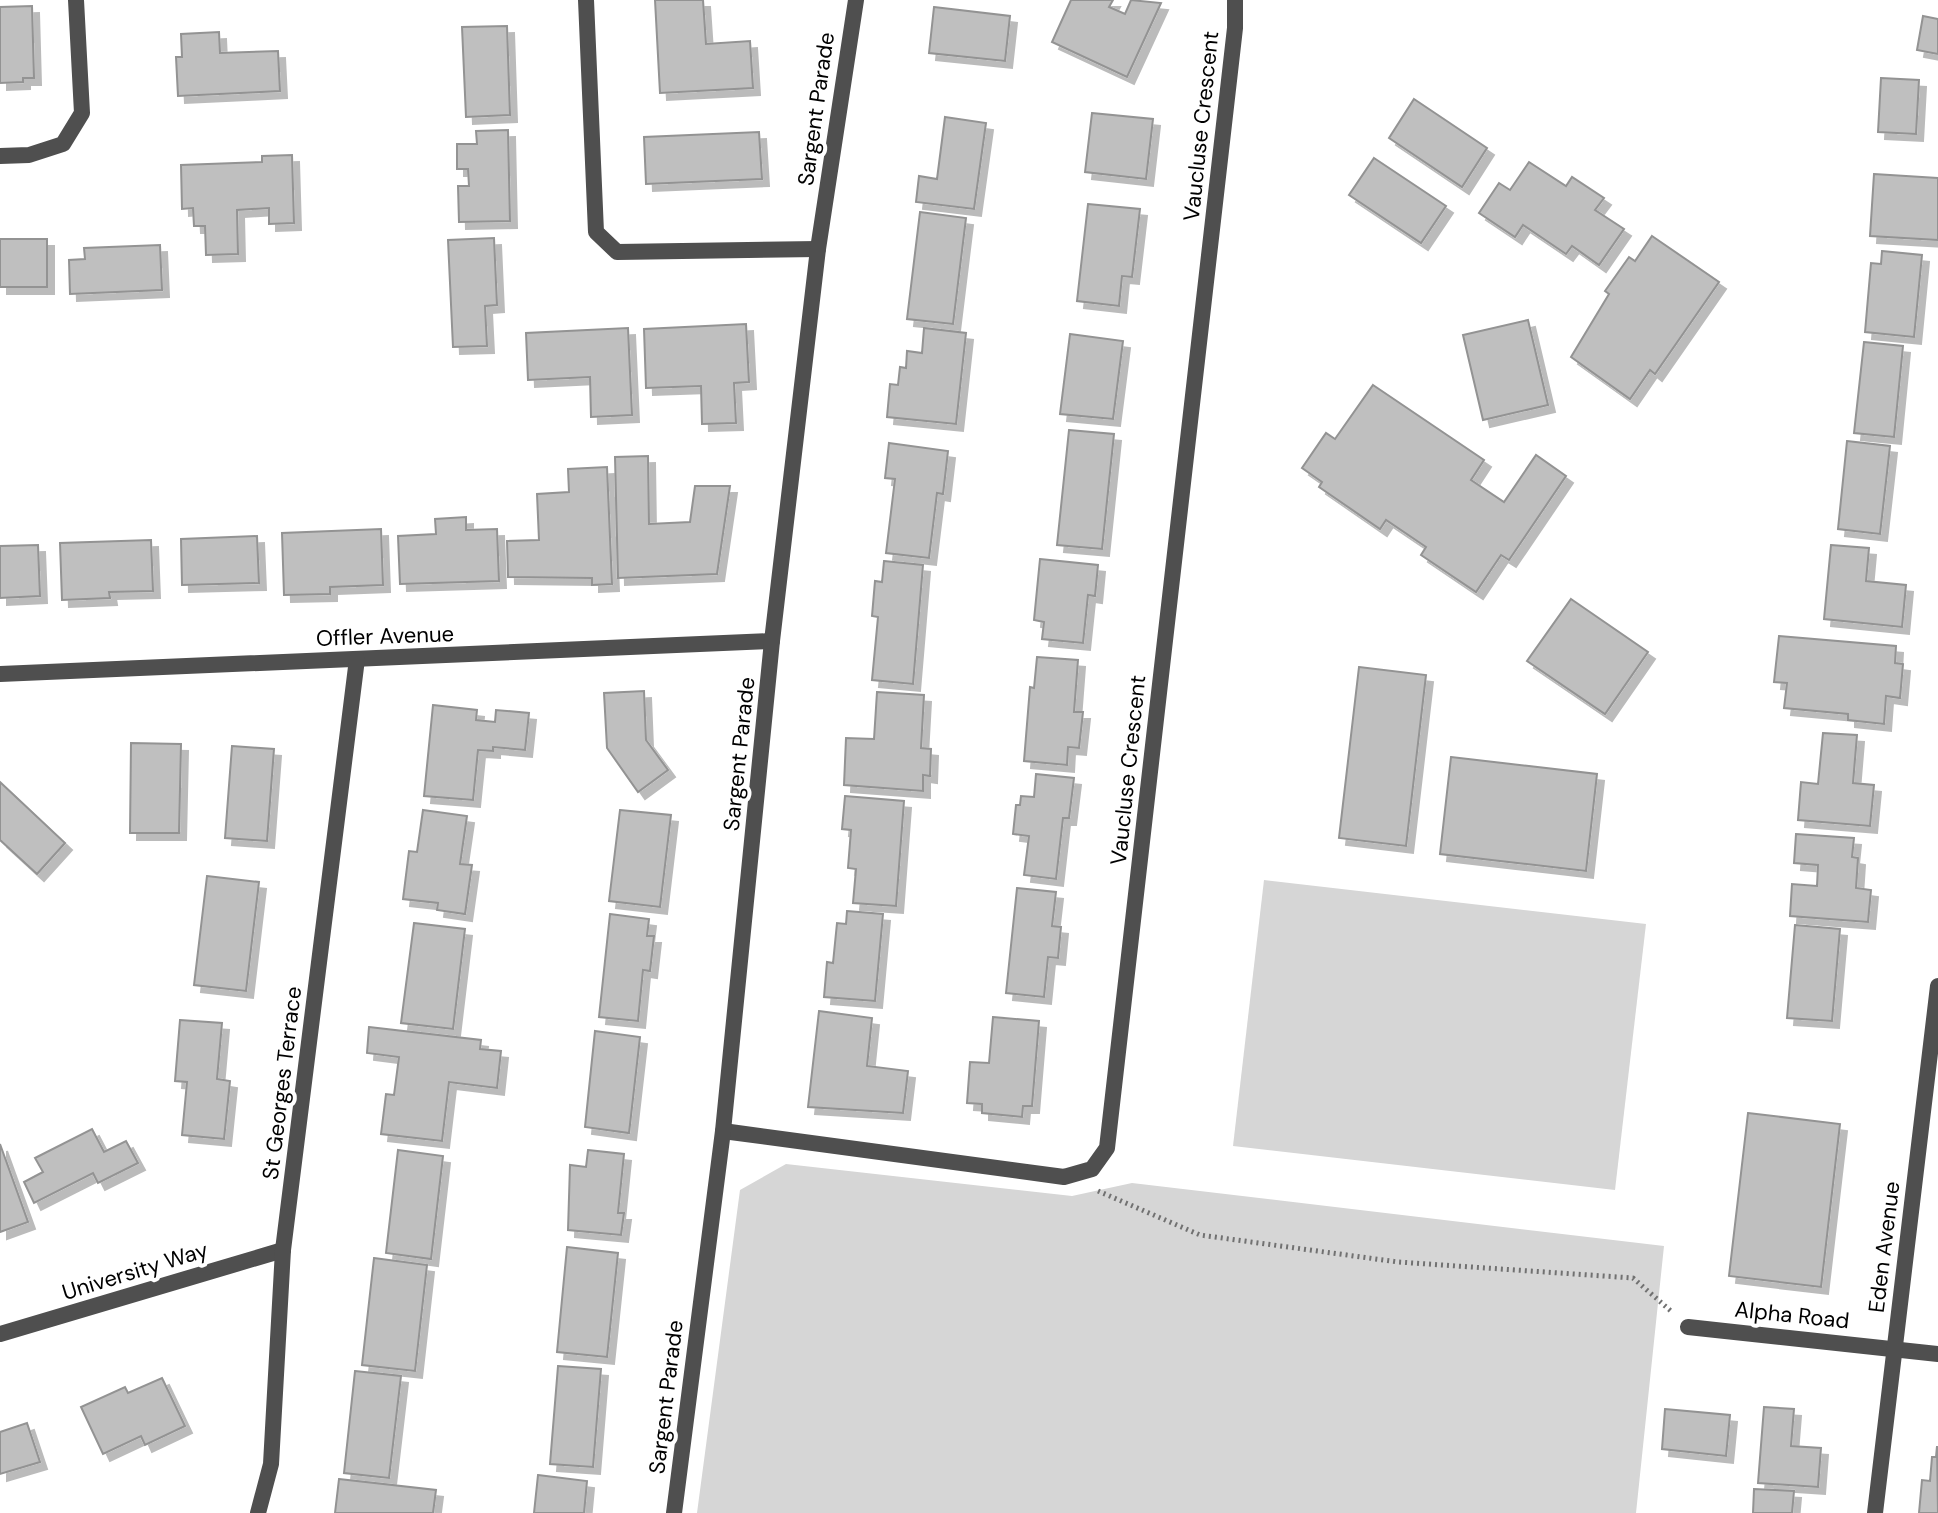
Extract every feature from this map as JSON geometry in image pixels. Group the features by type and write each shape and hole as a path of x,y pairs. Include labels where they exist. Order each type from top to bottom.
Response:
{"street":[{"path":"0,156 29,155 63,144 82,113 76,0"},
{"path":"586,0 596,232 617,252 818,249"},
{"name":"Sargent Parade","path":"674,1513 723,1131 772,641 818,249 856,0"},
{"name":"Vaucluse Crescent","path":"1064,1177 1092,1169 1107,1148 1235,28 1235,0"},
{"name":"Offler Avenue","path":"0,674 772,641"},
{"name":"St Georges Terrace","path":"258,1513 271,1464 283,1250 357,659"},
{"name":"Eden Avenue","path":"1875,1513 1938,986"},
{"path":"723,1131 1064,1177"},
{"name":"University Way","path":"0,1334 283,1250"},
{"name":"Alpha Road","path":"1688,1327 1938,1354"}],"path":[{"path":"1064,1177 1200,1235 1398,1262 1633,1278 1688,1327"}],"shaded area":[{"path":"1264,880 1646,924 1615,1190 1233,1146"},
{"path":"786,1164 1072,1196 1132,1183 1664,1246 1636,1513 697,1513 740,1190"}],"building":[{"path":"655,0 703,0 706,44 750,41 753,88 660,93"},
{"path":"1071,0 1113,0 1109,7 1125,14 1131,0 1161,3 1127,77 1052,42"},
{"path":"32,6 34,78 0,83 0,7"},
{"path":"934,7 1010,16 1005,61 929,53"},
{"path":"1923,16 1938,19 1938,54 1917,50"},
{"path":"507,26 510,115 466,117 462,27"},
{"path":"219,32 220,53 278,51 280,91 178,96 176,57 182,57 181,34"},
{"path":"1881,78 1919,80 1916,134 1878,132"},
{"path":"1414,99 1487,148 1462,187 1389,138"},
{"path":"1092,113 1153,119 1146,179 1085,172"},
{"path":"945,117 986,123 974,209 916,202 919,176 937,179"},
{"path":"508,130 510,221 459,222 458,186 469,186 468,169 457,169 457,144 477,144 476,131"},
{"path":"759,132 762,179 646,184 644,137"},
{"path":"292,155 294,223 269,224 269,208 237,210 238,254 206,255 205,226 194,226 193,208 182,209 181,165 262,162 262,156"},
{"path":"1374,158 1446,206 1421,243 1349,195"},
{"path":"1529,162 1566,186 1572,177 1604,198 1595,210 1624,229 1599,265 1572,246 1566,254 1523,225 1515,237 1479,213 1499,183 1510,190"},
{"path":"1874,174 1938,178 1938,240 1870,236"},
{"path":"1088,204 1140,209 1132,277 1122,276 1119,306 1077,301"},
{"path":"920,212 966,218 953,324 907,319"},
{"path":"1652,236 1719,282 1655,374 1650,370 1630,399 1571,357 1609,294 1605,291 1629,257 1635,261"},
{"path":"494,238 497,305 485,306 487,346 453,347 448,240"},
{"path":"0,239 47,239 47,287 0,287"},
{"path":"160,245 162,290 70,294 69,260 85,259 84,248"},
{"path":"1882,251 1922,255 1914,337 1865,332 1871,263 1881,264"},
{"path":"1528,320 1548,405 1483,420 1463,335"},
{"path":"746,324 749,382 734,383 736,423 702,424 701,386 646,388 644,329"},
{"path":"628,328 632,415 591,417 590,377 528,380 526,333"},
{"path":"924,328 966,333 956,424 887,417 890,384 898,385 900,367 906,368 907,351 922,353"},
{"path":"1070,334 1123,341 1113,419 1060,414"},
{"path":"1864,342 1903,346 1894,437 1854,433"},
{"path":"1373,385 1484,460 1471,480 1504,502 1536,455 1566,476 1509,560 1501,555 1476,592 1421,555 1426,547 1386,520 1380,529 1319,487 1322,482 1302,468 1326,433 1335,439"},
{"path":"1069,430 1114,434 1102,549 1057,545"},
{"path":"1847,441 1890,446 1880,534 1838,529"},
{"path":"889,443 948,451 943,494 937,493 929,558 886,553 895,479 885,478"},
{"path":"648,456 649,524 690,522 695,486 730,486 717,574 618,578 615,457"},
{"path":"607,467 612,584 592,585 592,578 508,577 507,541 539,540 537,494 569,492 568,469"},
{"path":"466,517 466,530 497,529 499,581 400,584 398,536 436,534 435,519"},
{"path":"381,529 383,585 330,587 330,594 284,595 282,533"},
{"path":"257,536 259,583 182,585 181,539"},
{"path":"151,540 153,591 109,592 110,598 62,600 60,543"},
{"path":"38,545 40,596 0,598 0,546"},
{"path":"1831,545 1869,548 1866,581 1906,585 1902,627 1824,619"},
{"path":"1040,559 1098,565 1095,596 1088,595 1083,643 1042,639 1044,622 1034,620"},
{"path":"884,561 923,565 913,684 872,680 878,617 872,616 875,581 882,582"},
{"path":"1571,599 1648,652 1605,714 1527,661"},
{"path":"1779,636 1896,646 1895,663 1903,664 1900,698 1886,696 1884,724 1848,720 1848,714 1784,708 1787,683 1774,682"},
{"path":"1037,657 1078,660 1074,712 1083,712 1079,748 1068,747 1067,765 1024,761 1030,687 1034,688"},
{"path":"1359,667 1426,675 1406,846 1339,838"},
{"path":"644,691 646,740 668,770 638,792 607,748 604,693"},
{"path":"877,692 924,695 921,748 931,749 930,776 923,775 923,791 844,785 846,738 874,739"},
{"path":"433,705 477,710 476,720 495,722 496,710 529,713 525,750 493,747 493,751 478,750 473,800 424,796"},
{"path":"1823,733 1857,735 1853,783 1874,785 1870,826 1798,820 1801,782 1818,784"},
{"path":"131,743 181,744 179,833 130,833"},
{"path":"232,746 274,749 267,841 225,838"},
{"path":"1451,757 1597,774 1586,871 1440,854"},
{"path":"1036,774 1074,778 1069,818 1063,818 1056,879 1024,875 1029,836 1013,834 1016,805 1020,805 1021,796 1034,797"},
{"path":"0,782 65,843 37,874 0,840"},
{"path":"845,796 904,801 896,906 853,903 856,869 848,868 851,830 842,829"},
{"path":"423,810 467,816 460,864 472,865 465,914 437,910 438,903 403,899 409,851 417,852"},
{"path":"620,810 671,815 660,907 609,901"},
{"path":"1796,834 1854,838 1852,857 1858,858 1856,888 1871,890 1868,922 1790,916 1792,884 1817,886 1818,865 1794,863"},
{"path":"207,876 259,882 246,991 194,985"},
{"path":"1017,888 1056,892 1052,926 1061,927 1058,958 1048,957 1044,997 1006,993"},
{"path":"847,911 883,914 875,1001 824,997 827,962 833,963 837,923 846,924"},
{"path":"610,914 649,919 647,936 654,936 650,971 643,970 638,1021 599,1017"},
{"path":"414,923 465,929 453,1029 401,1023"},
{"path":"1795,925 1840,929 1832,1021 1787,1018"},
{"path":"819,1011 872,1018 867,1066 908,1071 903,1113 808,1107"},
{"path":"993,1017 1039,1021 1032,1106 1023,1106 1022,1117 982,1113 982,1104 967,1103 970,1062 989,1063"},
{"path":"180,1020 222,1023 217,1079 230,1081 224,1139 182,1135 187,1082 175,1081"},
{"path":"369,1027 481,1040 480,1049 501,1051 497,1088 449,1082 442,1141 381,1134 386,1094 394,1095 399,1057 367,1053"},
{"path":"595,1031 640,1037 629,1133 585,1127"},
{"path":"1748,1113 1840,1124 1821,1287 1729,1276"},
{"path":"92,1129 104,1152 126,1141 138,1163 98,1183 93,1173 34,1203 24,1182 43,1172 35,1158"},
{"path":"0,1144 28,1222 0,1232"},
{"path":"398,1150 443,1156 431,1259 386,1253"},
{"path":"588,1150 624,1154 618,1213 624,1213 621,1235 568,1230 570,1165 586,1167"},
{"path":"567,1247 618,1253 607,1357 557,1352"},
{"path":"374,1258 427,1265 415,1371 362,1365"},
{"path":"558,1366 601,1369 593,1467 550,1464"},
{"path":"355,1371 401,1376 389,1478 344,1473"},
{"path":"162,1378 185,1426 145,1445 141,1436 103,1454 81,1407 125,1387 128,1393"},
{"path":"1764,1407 1794,1409 1791,1446 1821,1448 1818,1487 1758,1483"},
{"path":"1665,1409 1730,1415 1726,1456 1662,1449"},
{"path":"27,1423 40,1462 0,1474 0,1432"},
{"path":"1937,1446 1938,1513 1919,1513 1922,1480 1930,1481 1932,1457 1936,1457"},
{"path":"538,1475 587,1481 584,1513 534,1513"},
{"path":"339,1479 436,1490 433,1513 335,1513"},
{"path":"1754,1489 1794,1491 1792,1513 1753,1513"}]}
